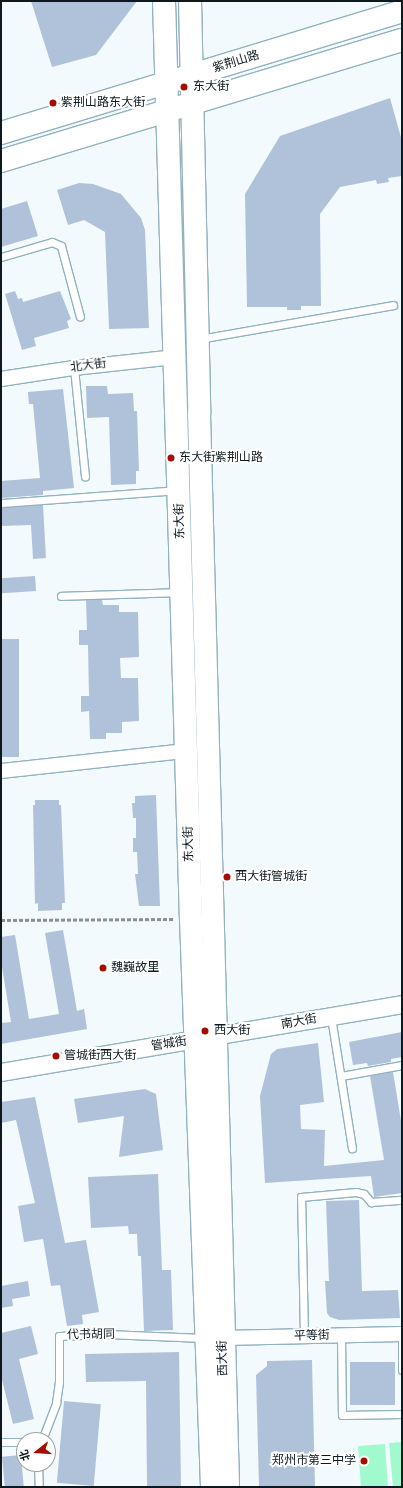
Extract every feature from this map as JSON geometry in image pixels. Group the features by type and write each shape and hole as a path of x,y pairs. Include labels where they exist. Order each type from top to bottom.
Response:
{"main road":[{"name":"东大街","path":"164,1 183,592 191,919 205,1038"},
{"name":"东大街","path":"190,1 197,339 205,1038"},
{"name":"紫荆山路","path":"1,133 402,11"},
{"path":"1,161 402,40"},
{"name":"西大街","path":"205,1038 214,1338 212,1487"},
{"name":"西大街","path":"214,1338 228,1487"}],"street":[{"name":"北大街","path":"1,379 74,368 176,357"},
{"path":"1,771 186,751"},
{"name":"南大街","path":"205,1038 402,1004"},
{"name":"管城街","path":"1,1072 205,1038"},
{"name":"平等街","path":"214,1338 402,1334"}],"lane":[{"path":"1,257 52,242 61,246 80,317"},
{"path":"197,339 393,306"},
{"path":"74,368 85,476"},
{"path":"1,503 179,489"},
{"path":"61,596 183,592"},
{"path":"331,1017 352,1148"},
{"path":"341,1076 402,1064"},
{"path":"304,1336 301,1197 356,1192 364,1194 371,1202 402,1200"},
{"name":"代书胡同","path":"45,1432 56,1403 59,1382 59,1336 106,1334 214,1338"},
{"path":"402,1334 402,1370"},
{"path":"341,1335 342,1415 402,1414"},
{"path":"1,1442 16,1442"},
{"path":"38,1472 39,1487"}],"path":[{"path":"1,920 191,919"}],"green space":[{"path":"402,1442 402,1487 393,1487 389,1443"},
{"path":"385,1444 388,1487 361,1487 358,1446"}],"building":[{"path":"31,1 137,1 96,55 52,67"},
{"path":"390,98 402,141 402,176 388,178 389,182 377,184 376,180 340,187 320,214 321,306 301,306 301,310 287,310 287,307 247,307 245,194 280,136"},
{"path":"79,183 93,184 121,194 141,218 145,230 149,328 109,329 105,232 84,220 68,225 57,190"},
{"path":"27,201 38,236 1,247 1,209"},
{"path":"15,291 18,299 22,298 23,302 60,291 71,319 67,321 69,328 34,338 36,346 22,350 5,294"},
{"path":"86,386 107,386 108,394 133,393 134,411 137,411 139,471 136,471 136,484 111,485 109,417 87,418"},
{"path":"63,389 74,488 43,491 43,495 1,498 1,481 40,478 33,404 29,404 28,392"},
{"path":"43,505 46,558 33,559 31,525 1,526 1,508"},
{"path":"35,576 36,591 2,593 1,578"},
{"path":"86,600 102,600 103,605 119,605 119,612 138,612 139,657 120,658 121,678 138,678 139,721 122,722 122,733 106,733 106,739 90,739 89,711 81,712 81,696 89,696 88,645 79,645 79,630 87,630"},
{"path":"1,639 19,639 19,757 1,757"},
{"path":"156,795 160,906 139,906 135,874 138,874 137,852 133,852 133,838 136,838 136,818 133,818 132,803 135,803 135,796"},
{"path":"35,800 59,800 59,805 61,805 65,903 62,903 62,910 38,911 38,903 35,904 33,805 35,805"},
{"path":"63,930 77,1011 84,1009 87,1029 1,1044 1,1023 11,1022 1,961 1,937 15,935 29,1019 59,1014 45,933"},
{"path":"402,1032 402,1057 391,1059 391,1062 368,1066 367,1063 353,1065 349,1042"},
{"path":"318,1043 324,1102 300,1105 301,1129 325,1130 324,1166 384,1160 370,1076 393,1072 402,1127 402,1193 374,1197 371,1176 265,1183 260,1096 271,1054 277,1049"},
{"path":"145,1089 156,1094 163,1150 119,1157 124,1116 78,1123 74,1099"},
{"path":"35,1097 65,1243 86,1240 99,1312 82,1315 83,1324 67,1326 60,1285 51,1286 43,1239 24,1242 18,1206 35,1203 16,1120 1,1123 1,1102"},
{"path":"158,1174 162,1270 171,1270 173,1330 144,1331 141,1256 138,1256 137,1234 129,1234 128,1226 91,1228 88,1177"},
{"path":"359,1200 362,1291 398,1290 400,1318 339,1320 330,1317 327,1313 325,1281 329,1281 326,1201"},
{"path":"28,1281 30,1296 12,1299 13,1306 1,1308 1,1286"},
{"path":"31,1326 38,1354 19,1359 34,1419 13,1424 1,1376 1,1333"},
{"path":"179,1352 181,1487 147,1487 146,1381 86,1382 85,1354"},
{"path":"312,1360 315,1487 259,1487 256,1375 267,1366 267,1361"},
{"path":"350,1362 395,1362 395,1405 350,1405"},
{"path":"64,1401 101,1404 94,1486 57,1483"},
{"path":"16,1455 16,1472 22,1472 24,1487 5,1487 2,1457"}],"place":[{"name":"东大街","path":"184,87"},
{"name":"紫荆山路东大街","path":"53,103"},
{"name":"东大街紫荆山路","path":"171,458"},
{"name":"西大街管城街","path":"227,877"},
{"name":"魏巍故里","path":"103,968"},
{"name":"西大街","path":"205,1031"},
{"name":"管城街西大街","path":"56,1056"},
{"name":"郑州市第三中学","path":"364,1461"}]}
